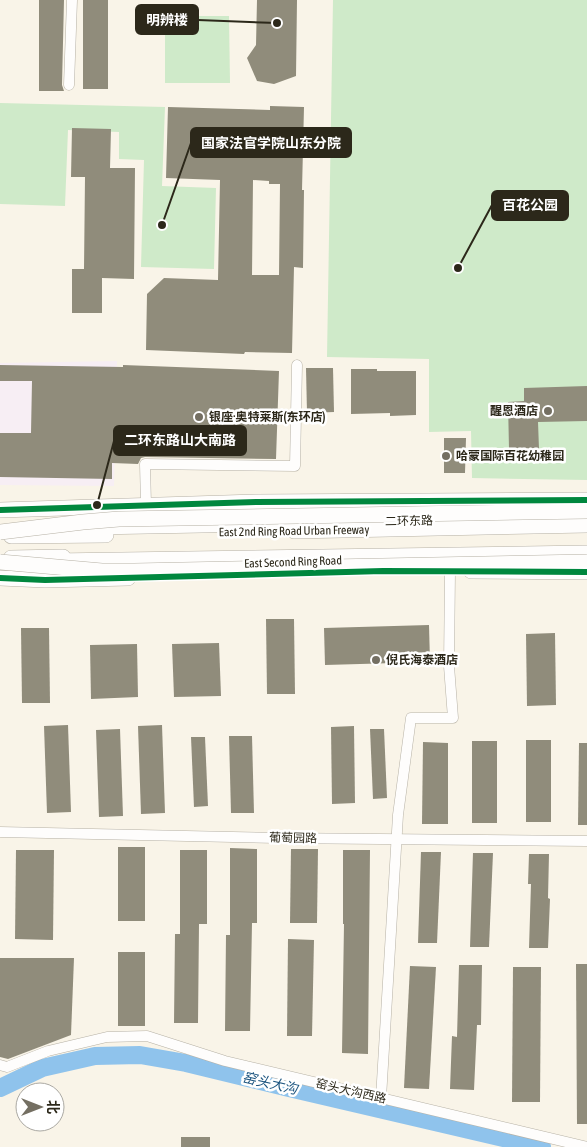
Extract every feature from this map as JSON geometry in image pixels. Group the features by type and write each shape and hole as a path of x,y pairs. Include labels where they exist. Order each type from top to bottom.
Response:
{"highway":[{"path":"0,510 266,502 587,500"},
{"name":"二环东路","path":"40,527 78,507"},
{"name":"二环东路","path":"32,509 81,528"},
{"path":"0,530 119,519 587,511"},
{"name":"二环东路","path":"0,530 40,527 81,528 587,518"},
{"name":"East 2nd Ring Road Urban Freeway","path":"0,536 587,526"},
{"name":"East 2nd Ring Road Urban Freeway","path":"0,558 587,547"},
{"path":"0,564 170,559 587,553"},
{"path":"170,559 204,576"},
{"path":"45,580 84,561"},
{"path":"0,564 102,571 134,571 587,562"},
{"name":"East Second Ring Road","path":"0,578 45,580 382,571 587,572"}],"street":[{"path":"70,84 72,0"},
{"path":"146,505 145,464 295,466 297,365"},
{"path":"381,1098 398,816 411,718 453,718 450,666 450,571"},
{"name":"葡萄园路","path":"0,832 587,841"},
{"name":"窑头大沟西路","path":"0,1065 7,1067 48,1051 108,1037 147,1036 225,1061 587,1147"}],"shaded area":[{"path":"117,361 114,486 0,485 0,363"}],"green space":[{"path":"333,0 587,0 587,480 472,478 471,431 429,432 429,359 327,357"},
{"path":"165,16 229,16 230,83 165,83"},
{"path":"0,103 165,107 162,186 216,188 214,269 141,267 144,160 119,159 119,132 68,130 65,206 0,204"}],"building":[{"path":"39,0 64,0 62,85 64,91 39,91"},
{"path":"83,0 108,0 108,89 83,89"},
{"path":"257,0 297,0 296,76 274,84 257,81 247,58 256,45"},
{"path":"270,106 304,107 303,268 294,267 292,353 245,352 244,354 146,350 147,294 164,278 218,280 220,180 166,178 168,107 270,110","holes":["253,180 269,181 269,184 280,184 279,275 252,275"]},
{"path":"72,128 111,129 110,168 135,168 134,279 102,278 102,313 72,313 72,269 84,269 85,177 71,177"},
{"path":"0,365 123,367 123,365 279,371 276,459 145,457 141,458 138,464 112,463 112,479 0,477 0,433 31,433 32,381 0,381"},
{"path":"306,368 333,368 334,412 307,413"},
{"path":"351,369 416,371 416,415 390,416 390,413 351,414"},
{"name":"醒恩酒店","path":"587,386 587,421 538,422 539,449 509,449 508,402 524,401 524,388"},
{"path":"444,438 466,438 465,473 444,473"},
{"path":"266,619 294,619 295,694 267,694"},
{"path":"429,625 430,662 325,665 324,628"},
{"path":"21,628 49,628 50,703 22,703"},
{"path":"555,633 556,705 527,706 526,634"},
{"path":"219,643 221,696 174,697 172,644"},
{"path":"137,644 138,697 91,699 90,645"},
{"path":"68,725 71,812 47,813 44,726"},
{"path":"162,725 165,813 141,814 138,726"},
{"path":"354,726 355,803 332,804 331,727"},
{"path":"120,729 123,816 99,817 96,730"},
{"path":"370,729 384,729 387,798 373,799"},
{"path":"229,736 252,736 254,813 231,813"},
{"path":"191,737 205,737 208,806 194,807"},
{"path":"526,740 551,740 551,822 526,822"},
{"path":"472,741 497,741 497,823 472,823"},
{"path":"423,742 448,743 448,824 422,824"},
{"path":"579,743 587,743 587,825 578,825"},
{"path":"118,847 145,847 145,921 118,921"},
{"path":"230,848 257,849 257,923 252,923 250,1031 225,1031 226,935 230,935"},
{"path":"291,849 318,849 317,923 290,923"},
{"path":"16,850 54,850 53,940 15,939"},
{"path":"180,850 207,850 207,924 199,924 198,1023 174,1023 175,934 180,934"},
{"path":"343,850 370,850 368,1054 342,1053"},
{"path":"421,852 441,852 437,943 418,943"},
{"path":"473,853 493,853 489,947 470,947"},
{"path":"529,854 549,854 548,948 529,948 531,884 528,884"},
{"path":"288,939 314,940 312,1036 287,1036"},
{"path":"118,952 145,952 145,1026 118,1026"},
{"path":"0,958 74,958 71,1035 8,1059 0,1057"},
{"path":"576,964 587,964 587,1124 577,1124"},
{"path":"459,965 482,965 481,1025 477,1025 474,1090 450,1089 452,1036 457,1037"},
{"path":"410,966 436,967 429,1089 404,1088"},
{"path":"513,967 541,967 540,1102 512,1102"},
{"path":"181,1137 210,1137 210,1147 181,1147"}],"waterway":[{"name":"窑头大沟","path":"0,1088 42,1068 95,1056 140,1055 186,1063 542,1147"}],"cycle path":[{"path":"0,510 256,502 587,500"},
{"path":"0,578 45,580 383,571 587,572"}],"place":[{"name":"明辨楼","path":"277,23"},
{"name":"国家法官学院山东分院","path":"162,225"},
{"name":"百花公园","path":"458,268"},
{"name":"醒恩酒店","path":"548,411"},
{"name":"银座·奥特莱斯(东环店)","path":"199,417"},
{"name":"哈蒙国际百花幼稚园","path":"446,456"},
{"name":"二环东路山大南路","path":"97,505"},
{"name":"倪氏海泰酒店","path":"376,660"}]}
